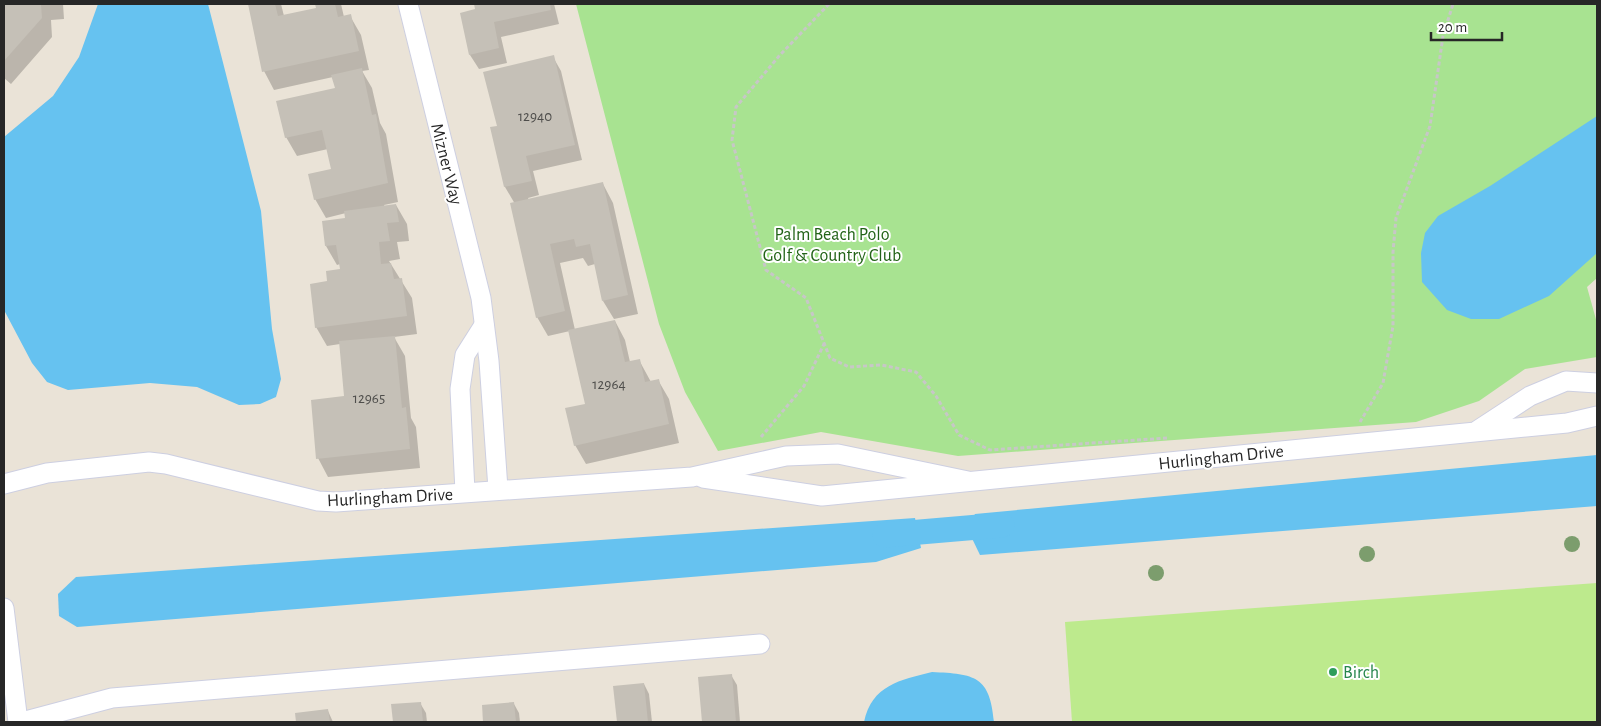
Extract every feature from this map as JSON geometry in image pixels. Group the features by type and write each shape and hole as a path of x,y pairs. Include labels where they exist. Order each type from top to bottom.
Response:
{"street":[{"name":"Mizner Way","path":"408,4 481,298 498,490"},
{"path":"465,492 460,389 465,355 484,324"},
{"name":"Hurlingham Drive","path":"1474,432 1530,396 1566,381 1597,383"},
{"name":"Hurlingham Drive","path":"692,477 822,496 1567,423 1597,416"},
{"name":"Hurlingham Drive","path":"4,484 47,473 149,462 166,464 318,501 336,502 692,477 786,456 838,454 968,481"},
{"path":"4,608 18,722"},
{"path":"22,722 112,698 760,644"}],"path":[{"path":"829,4 780,55 736,107 732,140 766,270 806,298 830,358 848,367 881,365 916,372 936,396 959,435 990,450 1168,438"},
{"path":"1352,423 1361,422 1383,383 1393,326 1393,252 1396,218 1430,126 1443,36 1452,4"},
{"path":"761,437 804,386 825,343"}],"green space":[{"name":"Palm Beach Polo Golf & Country Club","path":"576,4 1597,4 1597,278 1587,287 1597,323 1597,357 1525,369 1479,401 1416,422 958,456 821,432 718,451 685,392 659,324"},
{"name":"Birch","path":"1597,583 1597,722 1072,722 1065,622"}],"water":[{"path":"98,4 208,4 261,211 272,329 281,379 276,397 260,404 239,405 197,387 150,383 68,390 47,382 32,363 4,310 4,137 53,96 79,57"},
{"path":"1597,116 1597,253 1549,296 1499,319 1471,319 1447,310 1422,282 1421,253 1425,233 1438,216 1490,186"},
{"path":"1597,455 1597,506 980,555 967,528 975,514"},
{"path":"915,518 921,548 876,562 77,627 59,616 58,594 76,577"},
{"path":"932,672 959,674 978,681 984,686 989,695 994,722 864,722 874,700 889,686"}],"building":[{"path":"4,4 41,4 42,18 4,61"},
{"path":"248,4 275,4 278,16 316,8 315,4 335,4 338,17 351,14 359,51 262,72"},
{"path":"474,4 550,4 551,10 494,22 499,48 469,55 460,13 475,9"},
{"path":"554,55 575,145 526,156 532,181 504,187 490,127 497,126 483,72"},
{"path":"362,68 372,115 376,114 388,183 314,200 308,174 331,169 322,130 285,138 276,101 335,88 331,75"},
{"path":"603,182 628,295 602,301 590,244 576,247 574,239 550,244 565,311 536,318 510,203"},
{"path":"396,204 399,222 387,223 390,241 379,242 381,264 391,263 394,279 402,278 407,316 315,328 310,284 327,281 326,271 340,269 336,245 325,246 322,221 345,218 344,211"},
{"path":"615,320 625,362 640,359 645,382 659,379 669,424 574,446 565,408 585,404 568,330"},
{"path":"395,336 402,408 406,407 410,449 316,459 311,400 344,396 339,341"},
{"path":"732,674 736,722 702,722 698,677"},
{"path":"644,683 648,722 617,722 613,686"},
{"path":"421,702 423,722 393,722 391,704"},
{"path":"514,702 516,722 483,722 482,705"},
{"path":"328,709 330,722 296,722 295,713"}],"waterway":[{"path":"885,535 1002,525"}],"place":[{"name":"Birch","path":"1333,672"}]}
